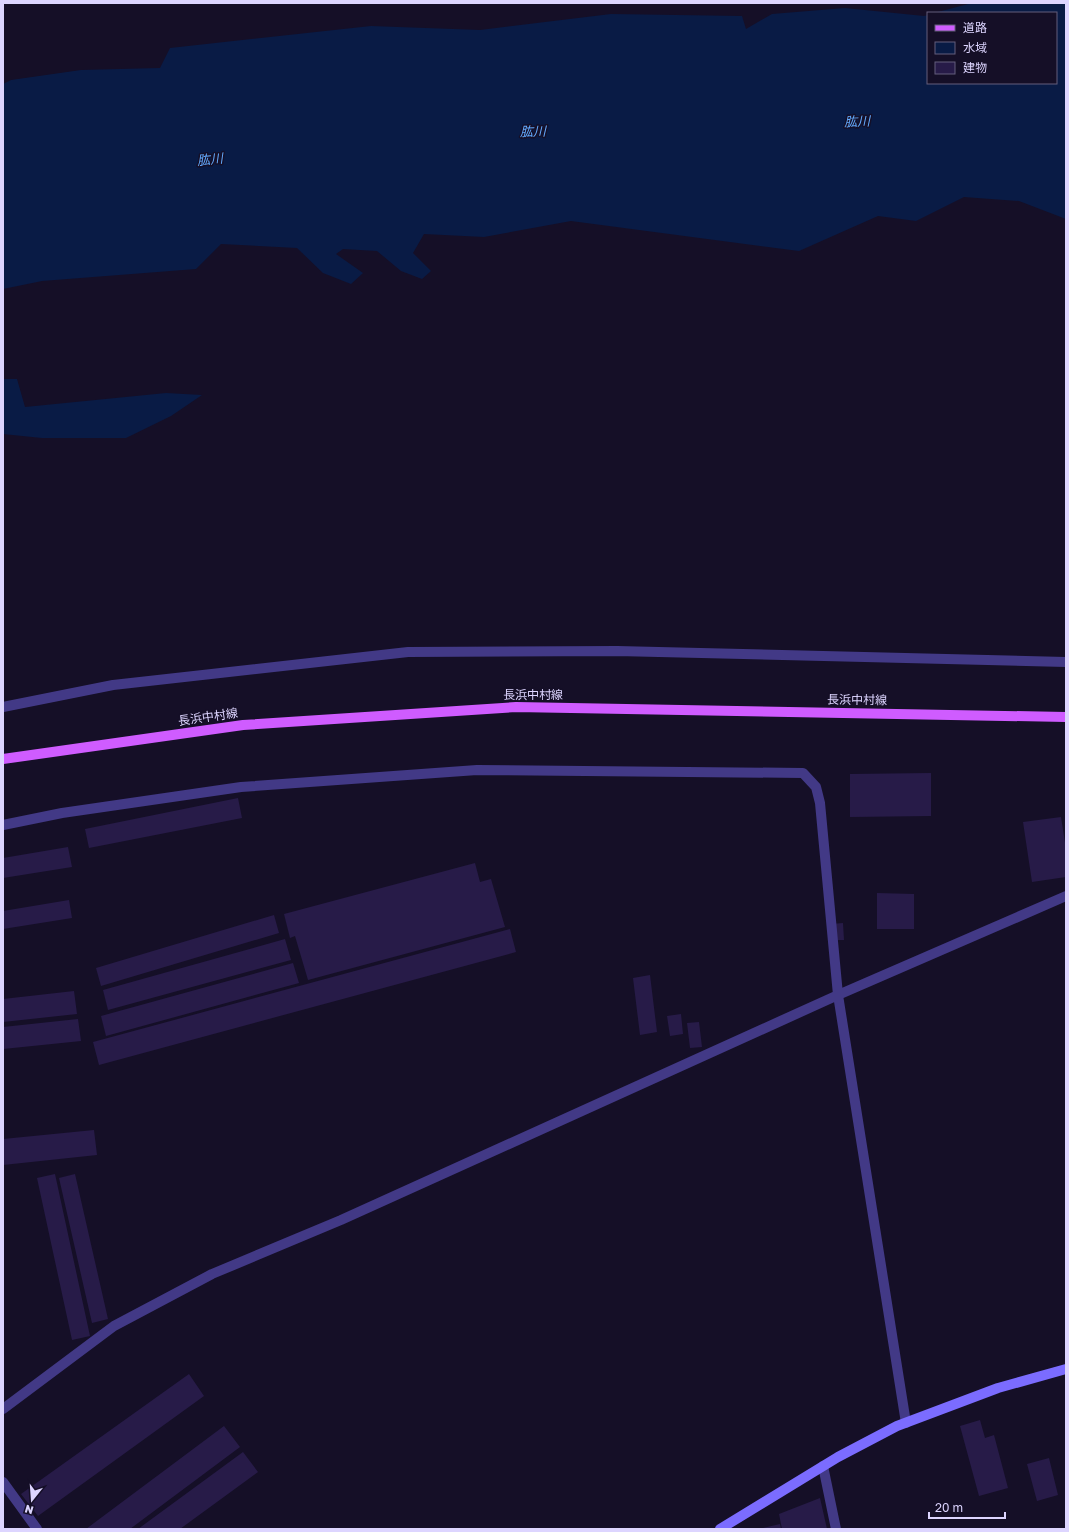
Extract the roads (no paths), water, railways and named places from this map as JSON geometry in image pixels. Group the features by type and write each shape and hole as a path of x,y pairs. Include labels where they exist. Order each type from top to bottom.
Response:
{"main road":[{"name":"長浜中村線","path":"3,759 243,725 516,707 1066,717"}],"street":[{"path":"3,707 113,685 408,652 617,651 1066,662"},
{"path":"3,825 62,813 241,787 477,770 803,773 816,787 820,803 838,995 906,1423"},
{"path":"3,1409 114,1326 212,1274 341,1220 838,995 1066,896"},
{"path":"720,1529 823,1466 906,1423 998,1388 1066,1369"},
{"path":"823,1466 836,1529"},
{"path":"3,1482 37,1529"}],"water":[{"name":"肱川","path":"972,3 1066,3 1066,219 1019,201 964,197 916,221 878,216 799,251 571,221 484,237 424,234 413,253 431,271 422,279 401,271 377,251 343,249 336,254 363,273 351,284 323,273 297,248 221,244 196,269 42,281 3,289 3,84 11,80 81,70 160,68 170,48 371,26 480,30 611,14 742,16 746,29 772,14 845,8 927,15 927,84 1057,84 1057,12 938,12"},
{"path":"3,379 17,379 25,407 166,393 202,395 171,416 126,438 42,438 3,434"}]}
